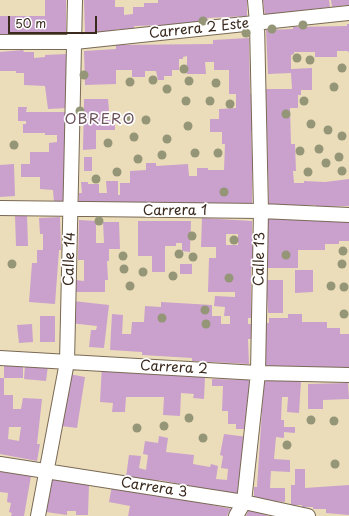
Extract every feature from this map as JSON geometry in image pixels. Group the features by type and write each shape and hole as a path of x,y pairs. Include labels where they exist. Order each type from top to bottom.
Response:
{"street":[{"name":"Calle 14","path":"38,516 67,362 72,210 75,0"},
{"name":"Calle 13","path":"236,516 244,502 258,373 261,211 257,23 255,0"},
{"name":"Carrera 2 Este","path":"0,42 75,42 349,12"},
{"name":"Carrera 1","path":"0,208 261,211 349,215"},
{"name":"Carrera 2","path":"0,358 258,373 349,375"},
{"name":"Carrera 3","path":"0,464 47,470 244,502 308,516"}],"building":[{"path":"45,0 66,0 66,38 0,36 0,16 45,16"},
{"path":"84,0 115,0 115,7 124,7 124,15 133,14 133,7 144,7 144,3 158,3 158,0 247,0 247,16 207,18 208,20 199,20 199,24 134,26 134,29 117,29 117,33 85,34"},
{"path":"263,0 329,0 330,7 265,15"},
{"path":"331,0 349,0 349,5 332,7"},
{"path":"347,24 349,24 349,53 348,51 337,51 337,57 315,57 315,52 294,52 294,54 291,55 291,69 312,68 312,90 301,90 301,95 298,95 298,108 290,108 291,144 295,144 296,171 293,171 294,183 304,183 304,181 325,182 349,179 349,206 269,206 266,89 292,89 291,73 268,74 266,30 293,29 293,27 347,26"},
{"path":"249,38 250,94 252,94 254,131 251,131 252,157 255,157 255,171 252,171 252,204 79,207 79,193 82,193 81,182 88,182 88,184 99,184 99,193 107,193 106,181 118,181 118,195 120,195 120,183 130,183 130,171 146,170 146,163 156,163 156,166 188,164 189,176 197,176 197,168 224,170 225,144 222,144 222,132 210,132 210,119 219,119 219,109 236,108 236,94 229,94 229,70 214,70 214,62 205,62 206,74 187,74 187,56 183,57 183,59 179,59 179,70 172,70 172,76 164,76 164,80 158,80 156,71 145,71 145,77 132,77 132,70 116,70 116,84 85,85 84,51 116,49 116,45 213,44 213,40"},
{"path":"23,50 24,52 34,52 34,58 45,57 45,55 67,54 67,108 48,109 45,86 24,85 24,73 16,73 16,71 0,71 0,52"},
{"path":"84,99 108,99 109,111 106,112 106,120 115,120 115,130 96,130 96,149 83,150"},
{"path":"18,107 27,107 26,112 68,112 66,178 63,178 63,204 54,203 53,190 40,189 40,177 21,177 21,164 30,164 30,152 49,152 49,143 57,142 57,135 45,135 45,133 23,133 23,124 26,124 26,121 18,121"},
{"path":"84,157 92,157 92,171 84,171"},
{"path":"14,164 15,196 0,197 0,165"},
{"path":"27,214 28,246 16,246 15,215"},
{"path":"60,217 61,250 59,250 55,304 29,302 32,263 37,263 37,250 43,250 43,234 40,234 39,218"},
{"path":"202,218 252,221 252,247 254,247 254,259 251,270 251,318 248,318 248,324 251,324 251,339 248,339 249,364 192,361 192,358 142,355 142,352 110,350 112,314 123,315 122,334 131,334 132,322 144,322 145,306 161,307 161,302 212,305 212,316 221,316 221,324 230,324 230,316 224,316 225,307 214,306 215,296 235,297 235,292 208,292 209,258 216,258 216,247 201,247","holes":["226,234 238,234 238,245 226,245"]},
{"path":"267,218 349,221 349,241 339,241 339,244 325,244 325,250 298,250 298,268 267,268"},
{"path":"79,220 96,221 96,243 104,243 103,222 119,222 120,249 109,249 109,261 107,261 108,280 105,280 105,292 76,292 76,280 84,281 84,260 78,260"},
{"path":"138,221 191,221 190,252 182,251 182,243 176,243 176,246 165,246 165,272 152,272 152,256 138,256"},
{"path":"180,264 192,264 192,274 180,274"},
{"path":"295,270 313,270 313,292 295,293"},
{"path":"266,280 283,280 283,313 268,313"},
{"path":"73,301 109,305 104,348 89,347 91,330 96,330 97,326 70,323"},
{"path":"288,314 302,314 302,322 327,322 327,328 340,328 340,334 349,334 349,368 265,369 266,323 269,323 269,318 288,318"},
{"path":"40,316 55,316 55,342 40,342"},
{"path":"32,324 33,342 19,343 17,325"},
{"path":"4,362 23,362 23,378 4,378"},
{"path":"25,364 48,366 46,381 24,379"},
{"path":"102,364 182,376 205,377 204,399 193,398 194,394 181,393 180,416 163,415 164,397 126,397 125,412 112,412 113,403 100,402"},
{"path":"69,374 85,377 77,428 61,426"},
{"path":"0,378 4,378 4,395 13,395 13,409 21,409 23,398 42,399 37,444 40,444 37,461 0,454","holes":["9,427 21,427 19,441 8,439"]},
{"path":"212,379 249,380 249,429 236,429 236,424 228,424 228,411 222,411 223,386 212,386"},
{"path":"264,379 301,381 299,413 287,412 288,397 282,397 281,420 284,420 284,427 295,427 295,433 284,432 284,438 276,437 274,459 290,460 290,472 271,471 270,488 285,488 285,502 254,500 254,487 257,487"},
{"path":"348,383 349,399 323,400 323,409 308,409 308,384"},
{"path":"224,434 248,437 239,495 159,480 159,482 126,477 129,455 141,456 139,468 146,470 148,455 143,454 145,441 158,443 159,436 168,438 166,452 194,455 193,464 210,467 211,464 218,466 216,479 227,480 228,469 221,468 223,456 220,455"},
{"path":"295,469 305,469 305,488 349,485 349,515 326,513 326,509 313,509 313,507 302,507 302,505 291,505 291,485 295,485"},
{"path":"0,470 31,476 24,516 11,516 12,513 9,512 11,503 7,502 8,493 0,492"},
{"path":"51,478 89,484 88,515 76,515 76,511 67,511 67,515 46,512"},
{"path":"112,485 232,509 229,511 227,516 128,516 130,506 109,502"},
{"path":"249,509 269,516 246,516"}],"district":[{"name":"OBRERO","path":"100,120"}]}
